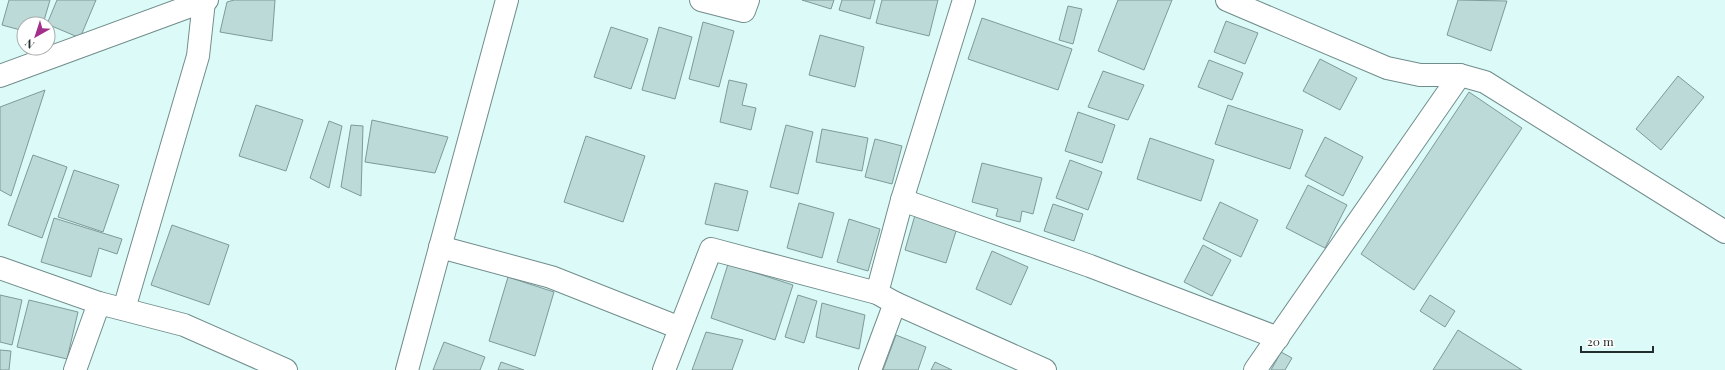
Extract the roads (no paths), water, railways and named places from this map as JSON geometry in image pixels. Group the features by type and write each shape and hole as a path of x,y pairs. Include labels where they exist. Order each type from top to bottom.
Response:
{"street":[{"path":"0,76 206,0 198,56 124,309"},
{"path":"407,370 507,0"},
{"path":"700,0 744,11 748,0"},
{"path":"870,370 886,298 902,200 964,0"},
{"path":"1227,0 1387,68 1420,75 1460,75 1485,82 1725,232"},
{"path":"1256,370 1460,75"},
{"path":"902,200 1090,266 1278,338"},
{"path":"440,246 551,277 680,328"},
{"path":"664,370 711,249 886,298 1045,370"},
{"path":"0,268 99,303 184,325 286,370"},
{"path":"75,370 99,303"}]}
